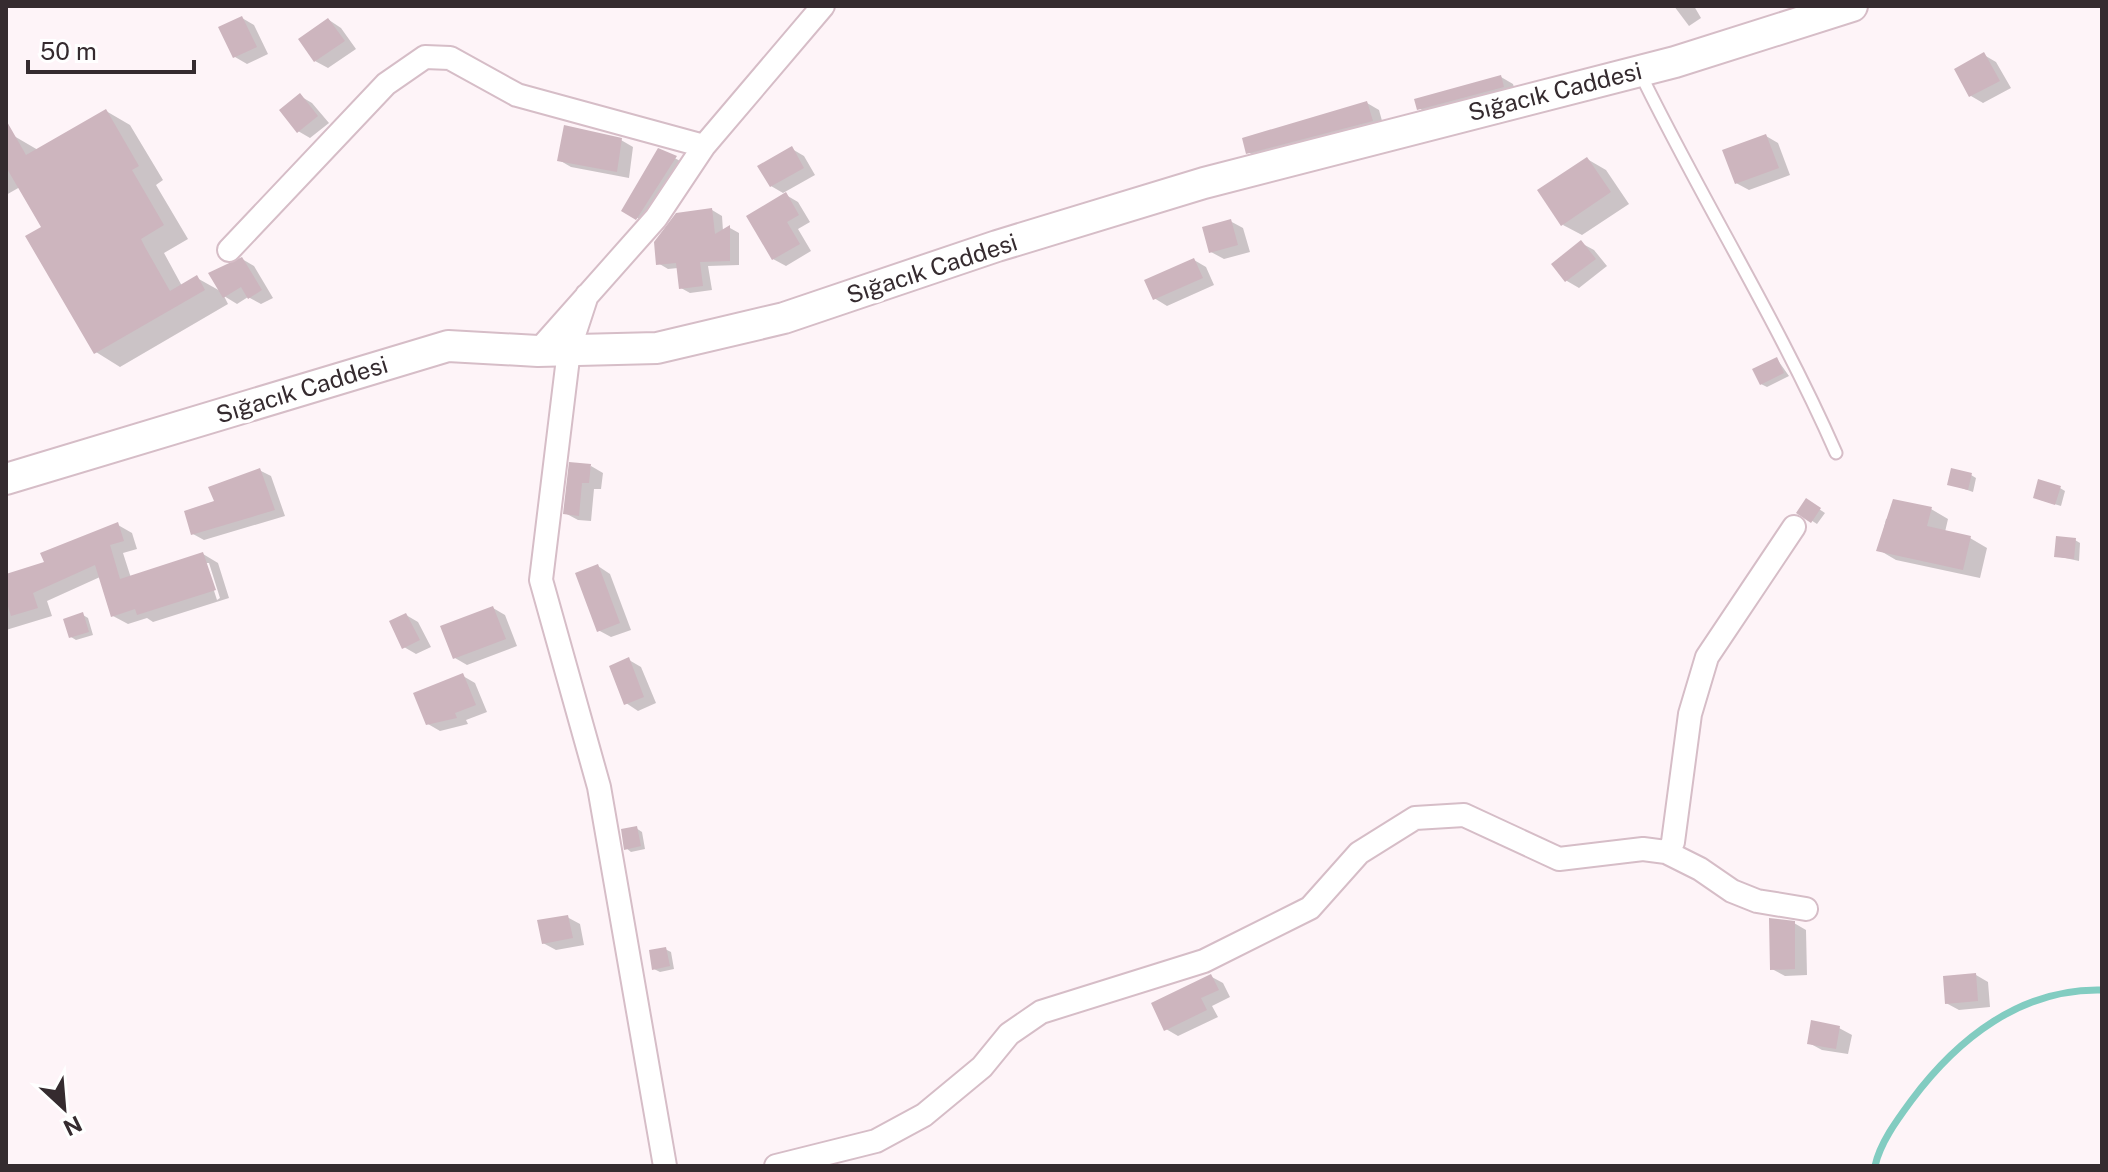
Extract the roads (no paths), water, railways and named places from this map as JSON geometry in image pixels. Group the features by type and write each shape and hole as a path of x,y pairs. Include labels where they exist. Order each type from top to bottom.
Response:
{"street":[{"path":"538,351 656,218 704,146 823,6"},
{"name":"Sığacık Caddesi","path":"6,479 448,346 538,351 657,348 784,318 997,246 1204,183 1639,71 1852,6"},
{"path":"229,250 386,84 425,57 450,58 517,95 704,146"},
{"path":"587,295 569,350 541,580 599,787 665,1166"},
{"path":"1668,853 1673,842 1690,714 1707,657 1794,527"},
{"path":"776,1166 876,1141 924,1115 982,1067 1009,1034 1041,1012 1204,961 1310,908 1359,853 1415,818 1464,815 1559,859 1643,849 1668,853 1700,869 1732,891 1757,901 1806,909"}],"lane":[{"path":"1639,71 1807,387 1836,453"}],"waterway":[{"path":"1875,1166 1885,1140 1911,1101 1929,1078 1970,1038 2018,1008 2044,998 2102,990"}]}
